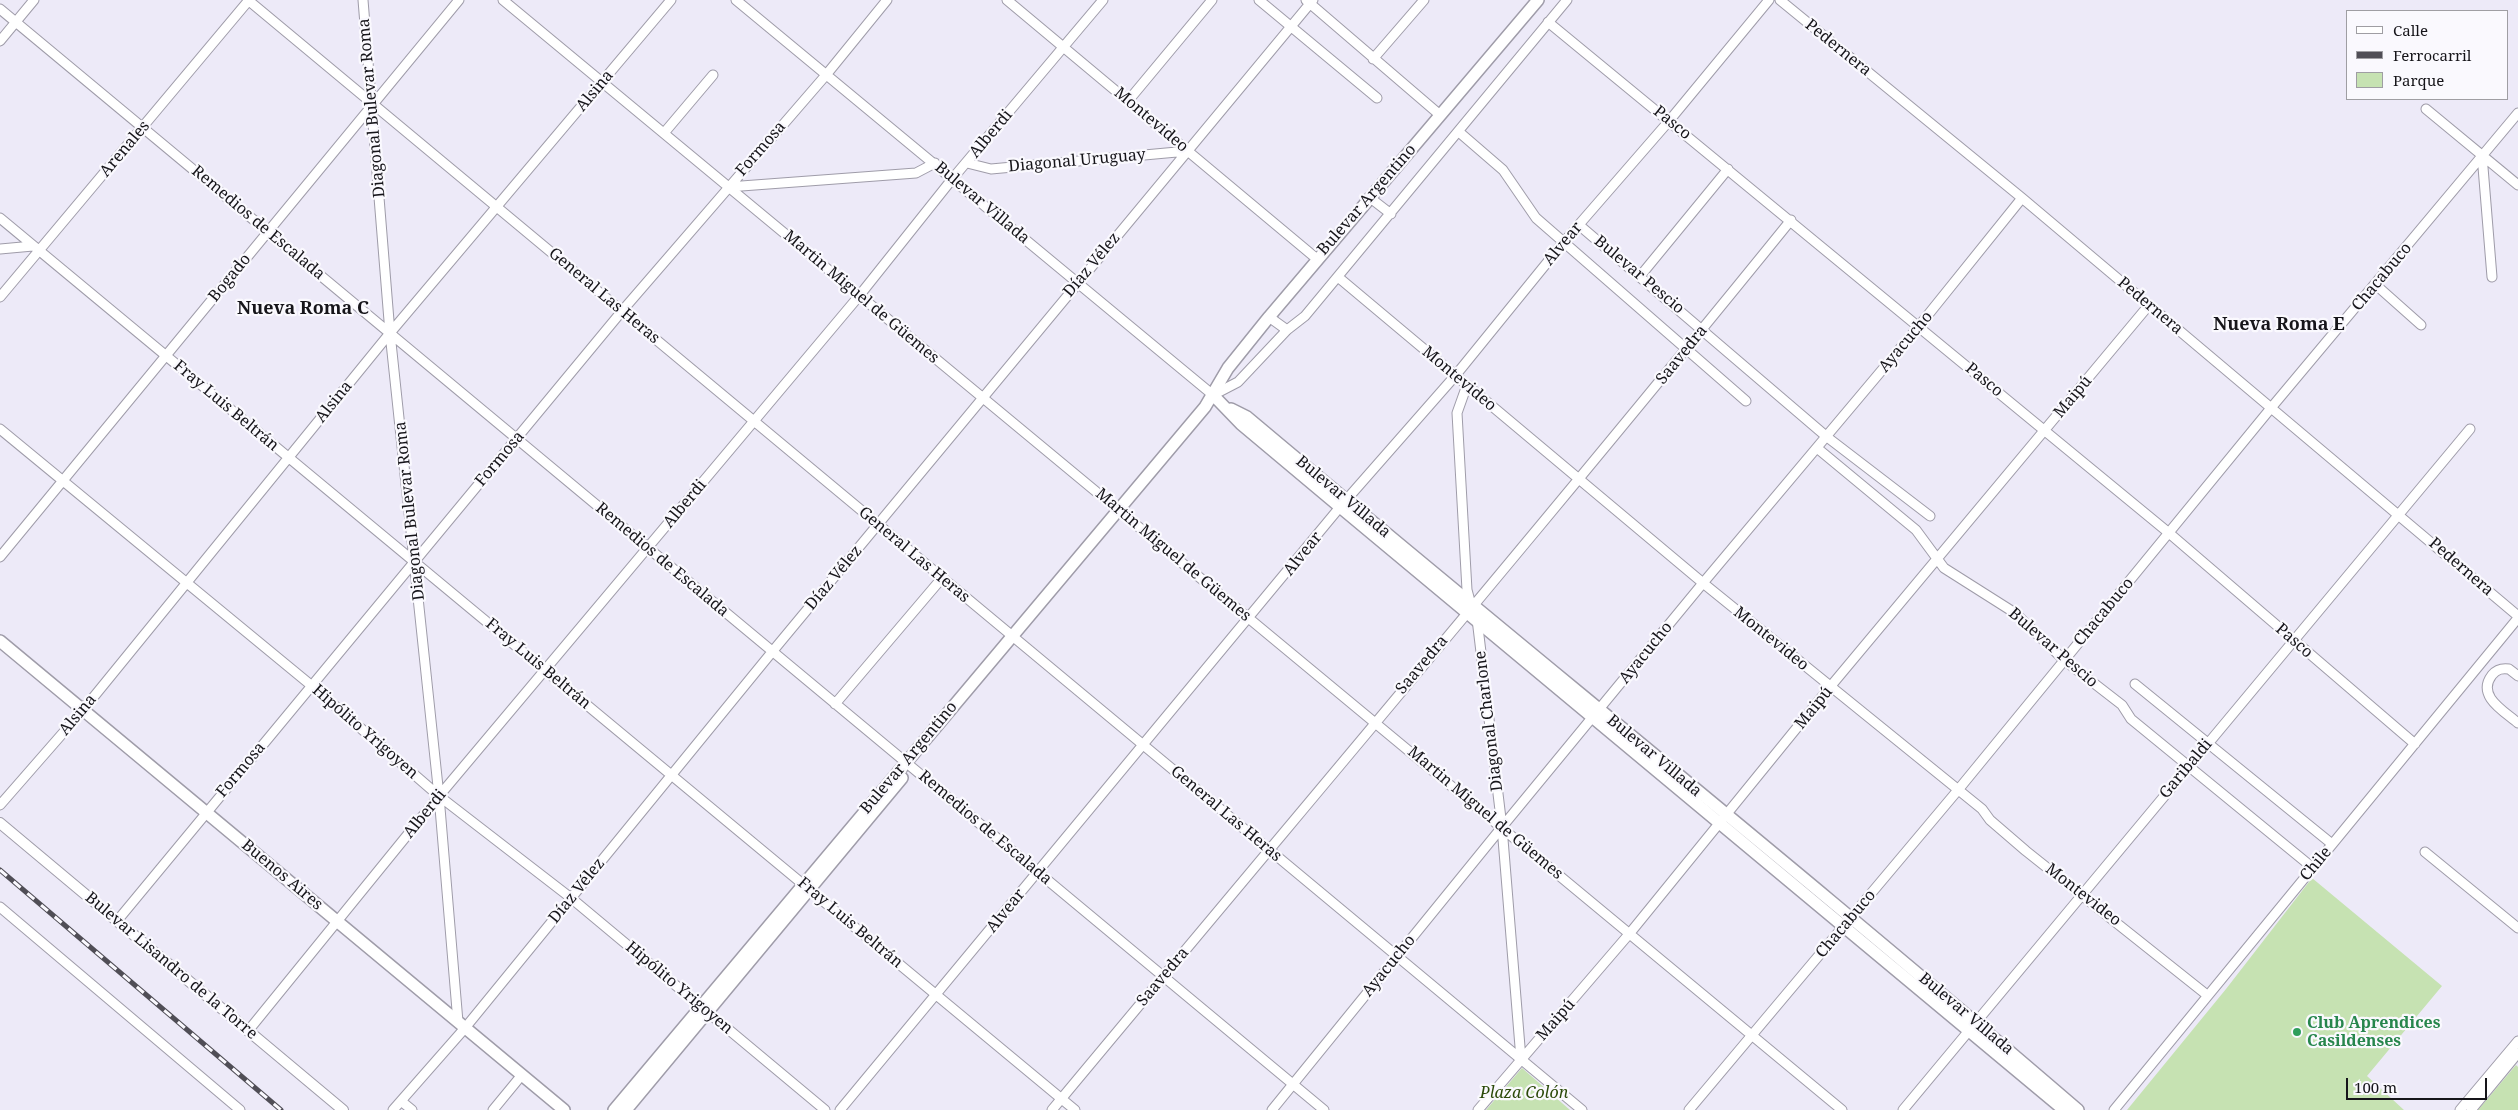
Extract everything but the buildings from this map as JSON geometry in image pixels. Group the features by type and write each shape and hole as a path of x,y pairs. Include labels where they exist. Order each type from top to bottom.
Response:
{"main road":[{"name":"Bulevar Argentino","path":"614,1110 704,1009 1120,511 1205,407 1214,395 1228,368 1269,317 1440,115 1532,2"},
{"name":"Bulevar Villada","path":"1214,395 1227,407 1247,417 1344,504 1469,609 1973,1027 2078,1110"},
{"name":"Bulevar Villada","path":"1469,609 1477,621 1597,714"},
{"name":"Buenos Aires","path":"0,641 564,1110"},
{"name":"Bulevar Argentino","path":"626,1110 704,1009"},
{"name":"Bulevar Villada","path":"1973,1027 2064,1110"}],"street":[{"path":"0,40 34,0"},
{"name":"General Las Heras","path":"248,0 1582,1110"},
{"name":"Arenales","path":"0,297 36,248 143,128 248,0"},
{"name":"Diagonal Bulevar Roma","path":"363,0 390,333 462,1025"},
{"name":"Bogado","path":"0,557 459,0"},
{"name":"Martin Miguel de Güemes","path":"503,0 1842,1110"},
{"name":"Alsina","path":"0,805 83,710 390,333 671,0"},
{"name":"Bulevar Villada","path":"736,0 1214,395"},
{"name":"Formosa","path":"117,921 622,311 826,74 886,0"},
{"name":"Montevideo","path":"1007,0 1317,259"},
{"name":"Alberdi","path":"248,1031 439,796 546,672 859,296 953,178 1103,0"},
{"path":"1128,101 1212,0"},
{"path":"1259,0 1377,98"},
{"path":"1374,59 1424,0"},
{"path":"1214,395 1238,382 1287,330 1305,316 1567,0"},
{"name":"Alvear","path":"840,1110 1344,504 1455,376 1563,243 1669,121 1769,0"},
{"name":"Pedernera","path":"1780,0 2022,198 2400,514 2518,617"},
{"path":"1310,1 1440,115"},
{"name":"Díaz Vélez","path":"393,1110 462,1025 571,898 1310,1"},
{"name":"Remedios de Escalada","path":"0,9 1324,1110"},
{"name":"Pasco","path":"1548,22 1728,170 1792,220 2169,533 2415,744"},
{"path":"664,133 713,75"},
{"path":"2426,109 2518,185"},
{"name":"Chacabuco","path":"1689,1110 1958,790 2271,408 2376,285 2518,113"},
{"name":"Bulevar Pescio","path":"1459,132 1503,170 1536,218 1746,401"},
{"name":"Diagonal Uruguay","path":"967,162 991,169 1188,151"},
{"path":"2482,155 2492,277"},
{"path":"728,187 916,173 935,164"},
{"path":"1641,275 1728,170"},
{"path":"1369,197 1390,214"},
{"name":"Ayacucho","path":"1272,1110 1703,583 1920,326 2022,198"},
{"name":"Fray Luis Beltrán","path":"0,218 1075,1110"},
{"name":"Saavedra","path":"1052,1110 1469,609 1580,480 1792,220"},
{"name":"Bulevar Pescio","path":"1579,225 1641,275 1719,347 1827,437 1930,516"},
{"path":"0,249 36,248"},
{"name":"Montevideo","path":"1338,277 1703,583 1982,809 1990,820 2026,851 2207,995"},
{"path":"2376,285 2421,325"},
{"name":"Maipú","path":"1478,1110 1630,933 1830,687 2149,305"},
{"path":"1269,317 1287,330"},
{"path":"1467,385 1457,413 1469,609"},
{"name":"Hipólito Yrigoyen","path":"0,429 187,581 439,796 571,898 825,1110"},
{"name":"Garibaldi","path":"1903,1110 2470,429"},
{"name":"Bulevar Pescio","path":"1817,448 1916,530 1944,568 2015,613 2064,660 2122,705 2131,719 2313,868"},
{"path":"835,704 942,578"},
{"name":"Chile","path":"2114,1110 2518,617"},
{"name":"Diagonal Charlone","path":"1477,621 1502,827 1521,1059"},
{"path":"2518,676 2509,669 2498,670 2491,676 2486,688 2488,696 2518,723"},
{"path":"2135,684 2332,844"},
{"name":"Bulevar Lisandro de la Torre","path":"0,823 343,1110"},
{"path":"2425,852 2518,928"},
{"path":"0,906 240,1110"},
{"path":"2460,1110 2518,1041"},
{"path":"2471,1110 2518,1053"},
{"path":"493,1110 521,1076"},
{"path":"401,1101 412,1110"}],"green space":[{"name":"Club Aprendices Casildenses","path":"2312,878 2442,986 2367,1076 2404,1110 2127,1110 2226,989"},
{"path":"2516,1065 2518,1067 2518,1110 2478,1110"},
{"name":"Plaza Colón","path":"1522,1068 1570,1110 1486,1110"}],"railway":[{"path":"0,870 281,1110"}],"place":[{"name":"Club Aprendices Casildenses","path":"2297,1032"}],"district":[{"name":"Nueva Roma C","path":"303,309"},
{"name":"Nueva Roma E","path":"2279,325"}]}
